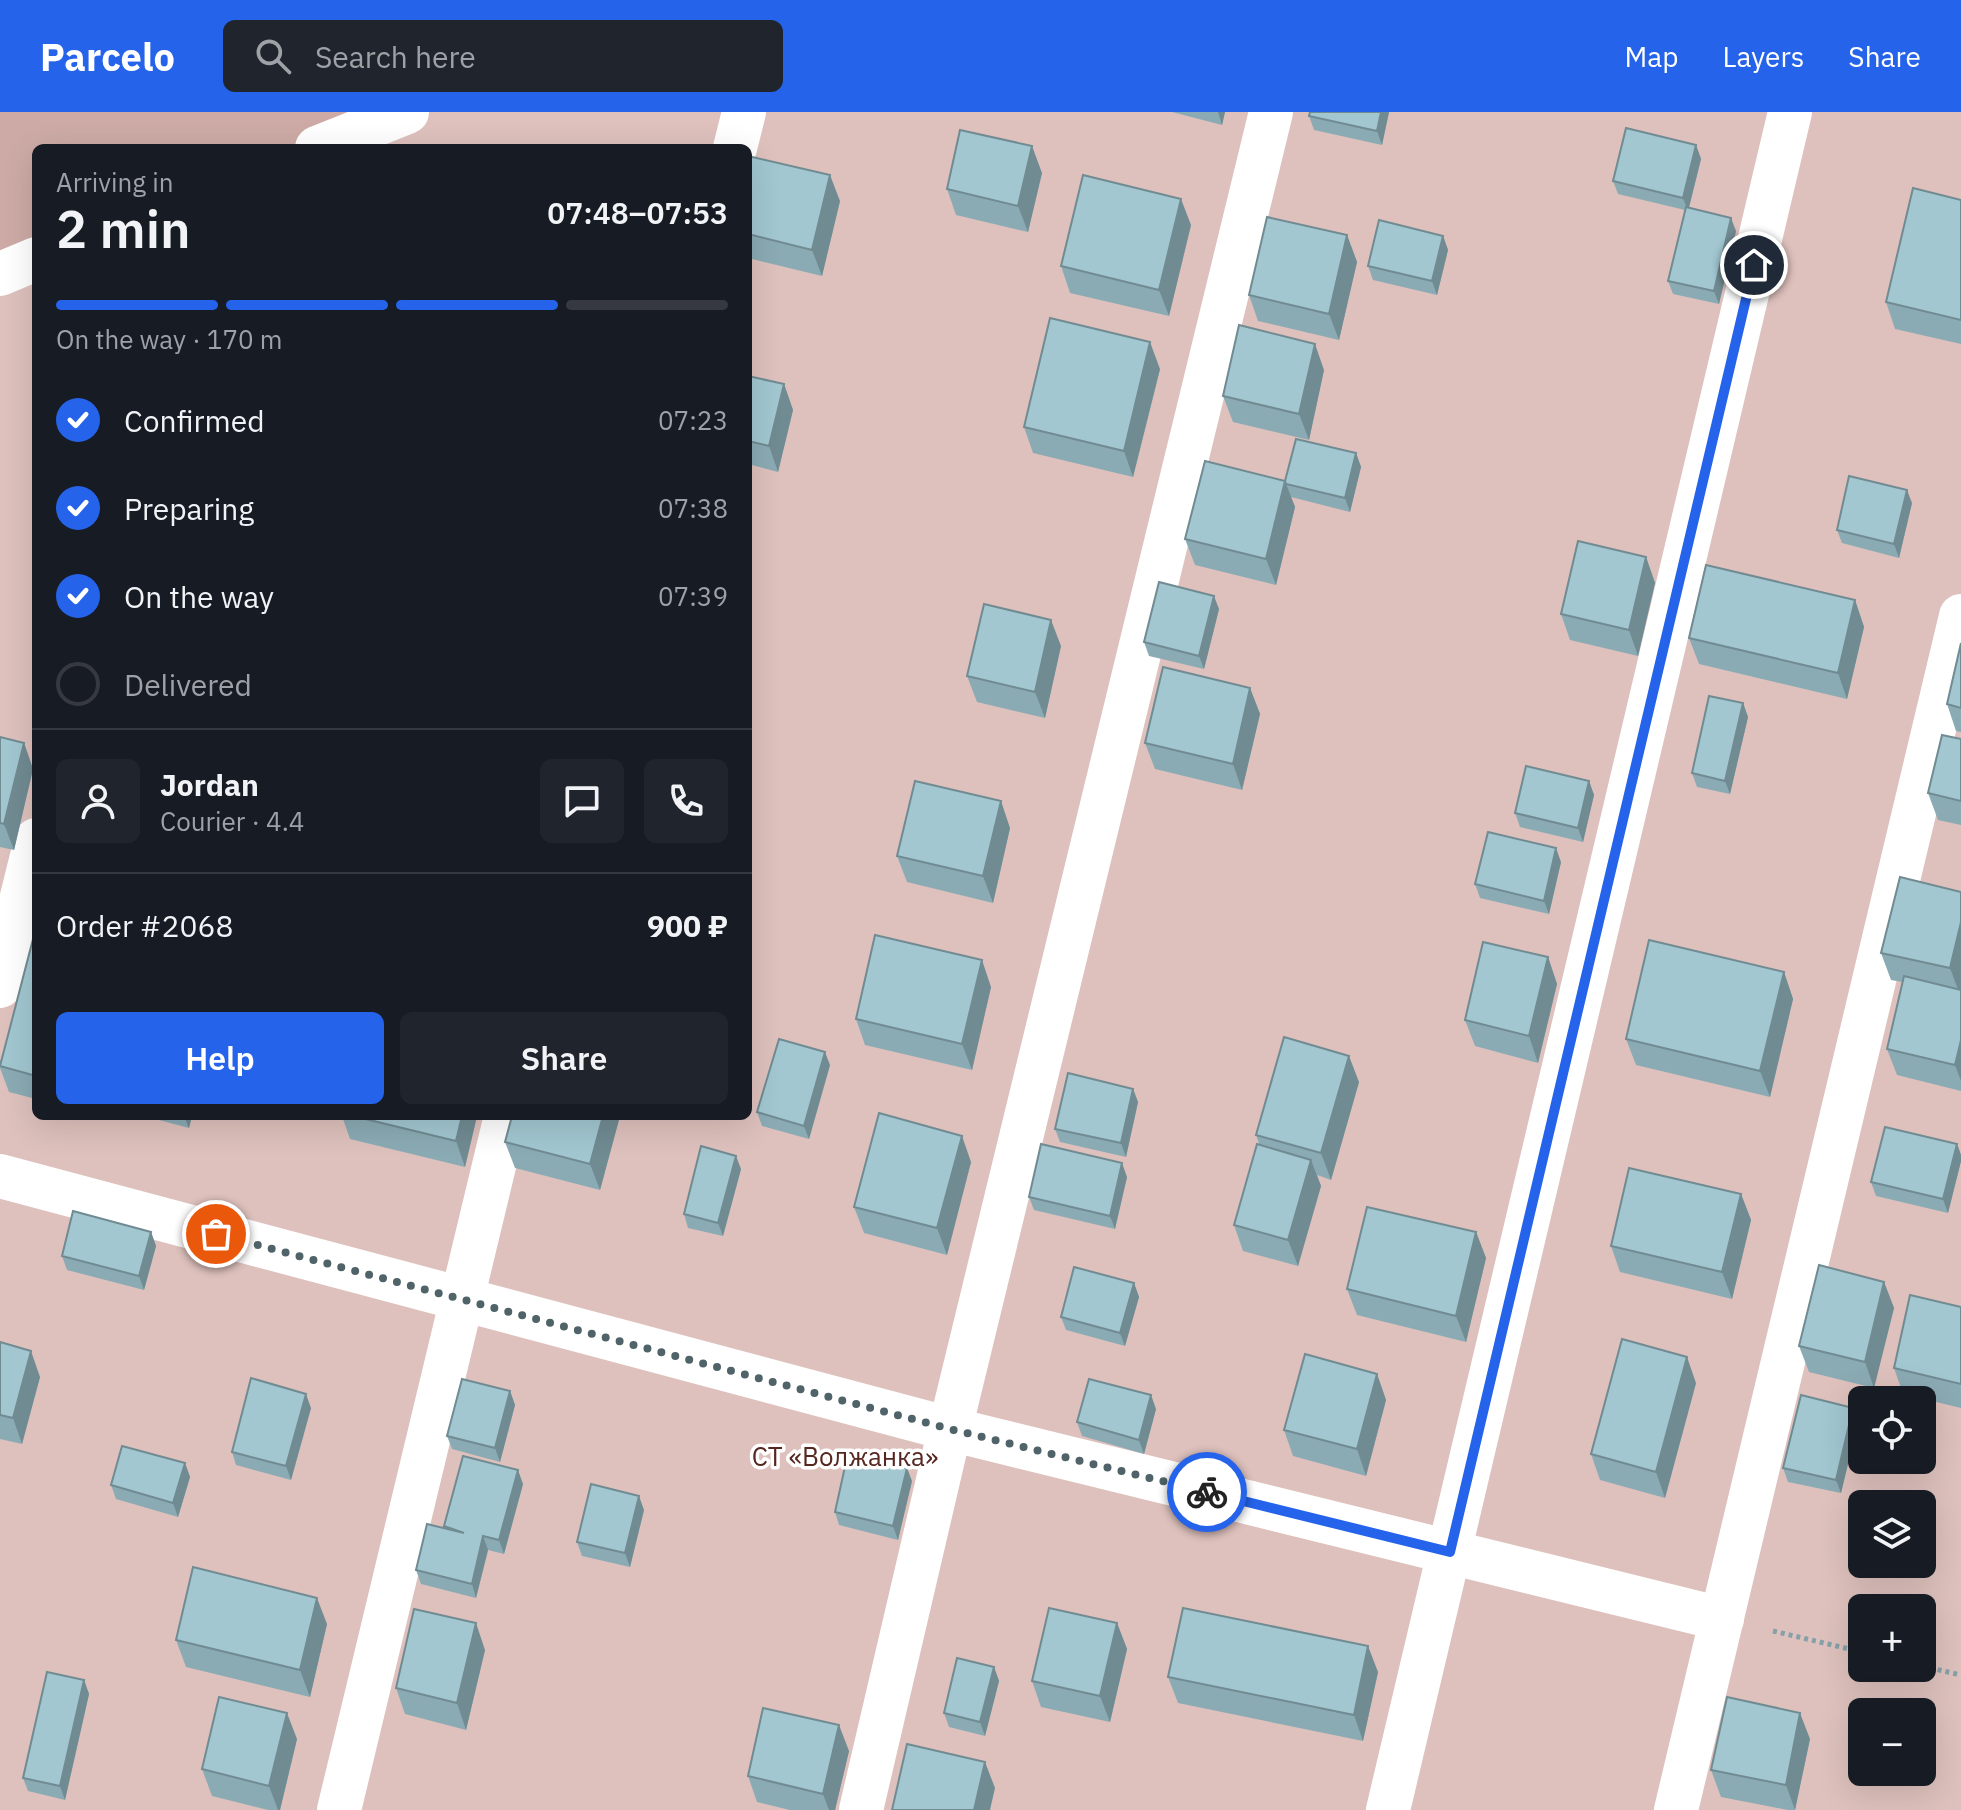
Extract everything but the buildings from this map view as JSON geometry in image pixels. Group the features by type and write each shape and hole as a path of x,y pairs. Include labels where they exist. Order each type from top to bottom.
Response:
{"street":[{"path":"327,144 407,112"},
{"path":"736,144 744,112"},
{"path":"861,1810 950,1429 1271,112"},
{"path":"1388,1810 1790,112"},
{"path":"0,274 32,261"},
{"path":"1676,1810 1961,616"},
{"path":"0,986 32,856"},
{"path":"339,1810 505,1120"},
{"path":"0,1176 950,1429 1722,1619"}],"path":[{"path":"1722,1619 1848,1649"},
{"path":"1936,1669 1961,1675"}],"green space":[{"name":"СТ «Волжанка»","path":"390,112 1961,112 1961,1810 0,1810 0,283 32,269 32,1120 752,1120 752,144 317,144"}],"shaded area":[{"path":"0,112 390,112 317,144 32,144 32,269 0,283"}],"way so far":[{"path":"216,1234 950,1429 1207,1492"}],"route":[{"path":"1207,1492 1450,1552 1754,265"}]}
